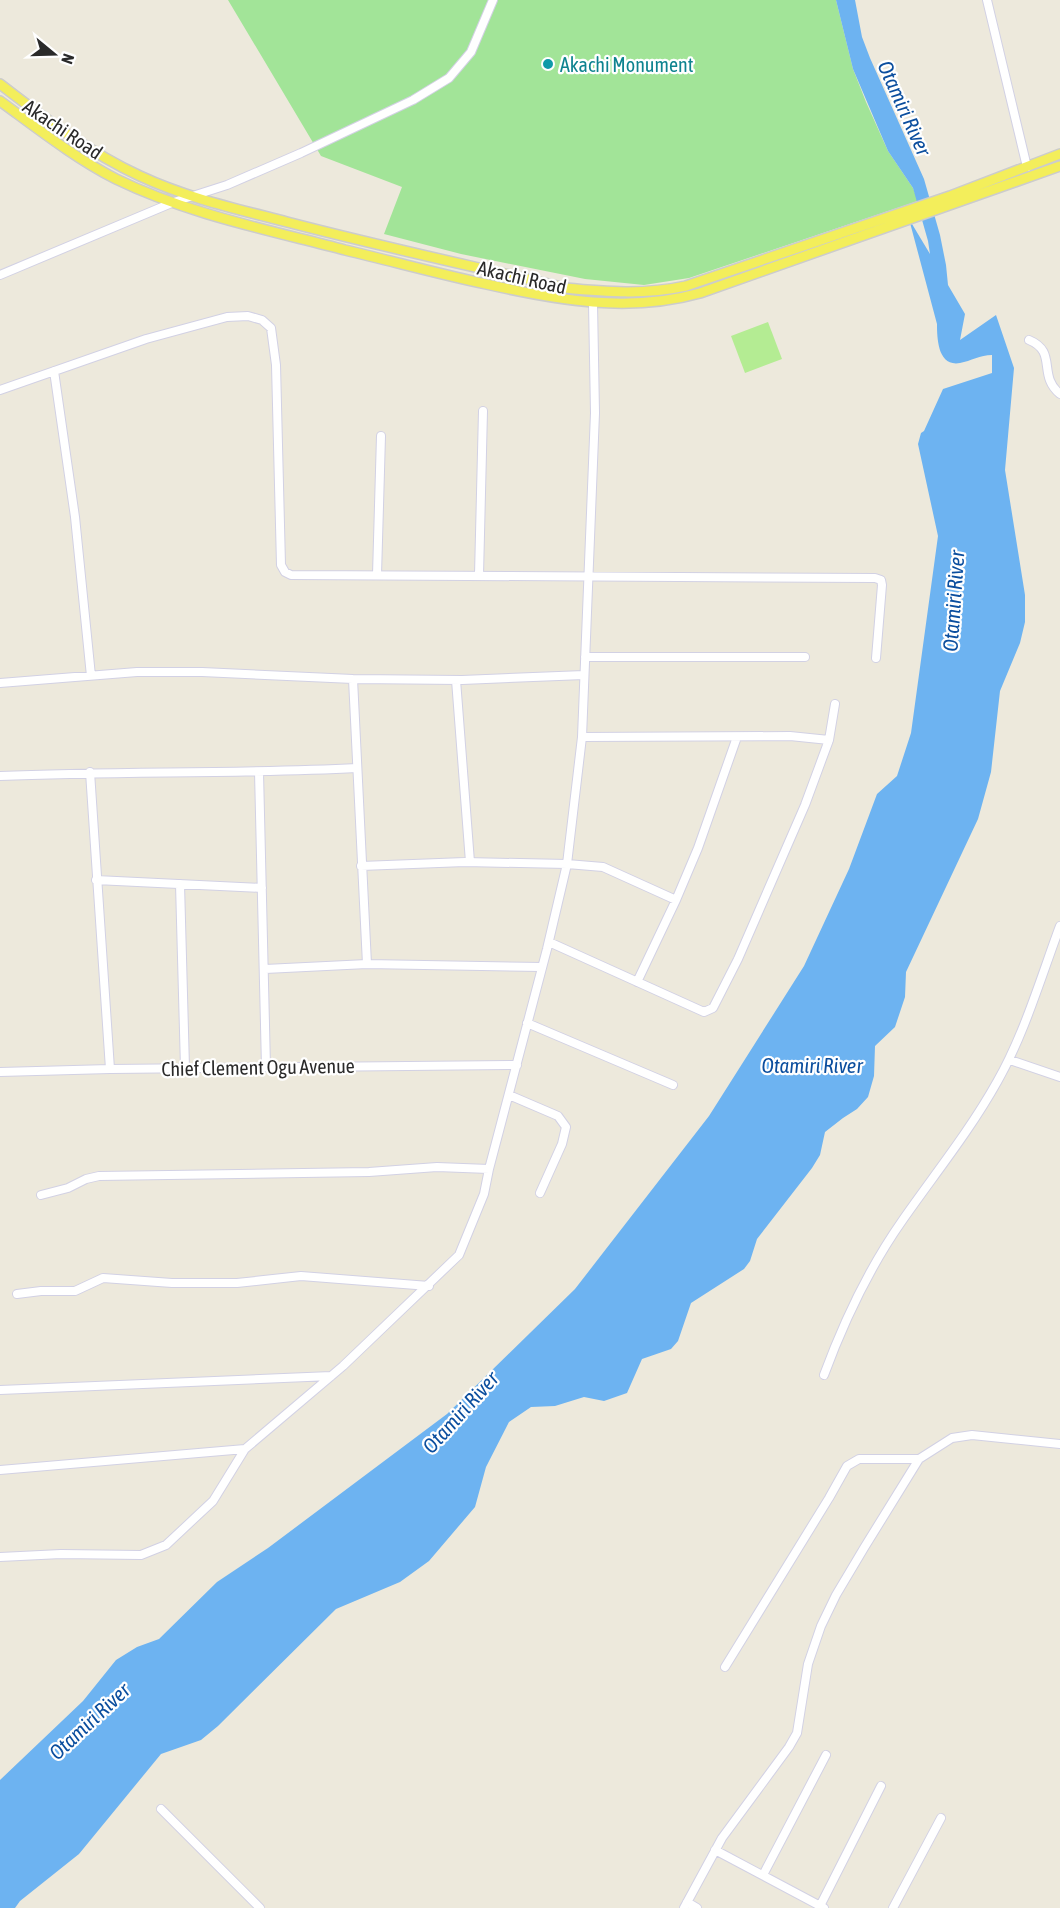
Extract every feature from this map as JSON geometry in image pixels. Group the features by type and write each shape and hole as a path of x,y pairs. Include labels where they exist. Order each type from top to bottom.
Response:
{"main road":[{"name":"Akachi Road","path":"0,84 58,128 103,156 139,176 190,196 381,246 565,288 624,293 646,293 686,286 1060,166"},
{"name":"Akachi Road","path":"0,100 54,141 115,178 174,202 281,233 442,274 526,293 593,303 640,304 679,299 907,216"},
{"name":"Akachi Road","path":"950,202 1060,154"}],"street":[{"path":"0,275 174,202 227,185 413,100 449,78 471,52 493,0"},
{"path":"987,0 1027,167"},
{"path":"0,1557 61,1554 141,1555 166,1545 213,1501 245,1449 331,1376 429,1286 459,1254 484,1194 567,864 582,737 595,413 593,303"},
{"path":"0,390 146,339 227,317 248,316 262,320 271,328 276,365 281,565 285,572 291,575 881,579 876,658"},
{"path":"1029,340 1045,350 1048,379 1060,394"},
{"path":"54,371 75,517 91,676"},
{"path":"479,575 483,411"},
{"path":"376,575 381,436"},
{"path":"585,657 805,657"},
{"path":"0,683 136,672 456,680 584,675"},
{"path":"353,679 367,964"},
{"path":"456,680 470,862"},
{"path":"549,942 704,1011 713,1008 738,959 805,806 829,740 835,704"},
{"path":"637,982 698,848 736,736"},
{"path":"582,737 790,736 829,740"},
{"path":"0,776 90,772 259,772 357,768"},
{"path":"90,772 110,1069"},
{"path":"259,772 266,1067"},
{"path":"361,866 470,862 603,867 676,900"},
{"path":"96,880 262,888"},
{"path":"180,884 185,1068"},
{"path":"824,1375 852,1307 901,1222 972,1123 1010,1060 1060,926"},
{"path":"265,969 367,964 542,967"},
{"path":"527,1023 673,1085"},
{"path":"1010,1060 1060,1077"},
{"name":"Chief Clement Ogu Avenue","path":"0,1072 516,1065"},
{"path":"509,1095 558,1116 566,1127 562,1144 540,1193"},
{"path":"41,1195 99,1176 369,1172 437,1167 489,1169"},
{"path":"17,1294 75,1291 103,1278 172,1283 237,1283 301,1276 429,1286"},
{"path":"0,1390 331,1376"},
{"path":"698,1908 685,1905 715,1850 740,1811 789,1747 797,1733 808,1664 821,1626 853,1567 919,1460 952,1438 972,1435 1060,1444"},
{"path":"0,1470 245,1449"},
{"path":"725,1667 847,1466 859,1459 919,1460"},
{"path":"763,1875 826,1755"},
{"path":"715,1850 822,1907 881,1786"},
{"path":"161,1809 260,1908"},
{"path":"893,1908 941,1818"}],"green space":[{"path":"228,0 836,0 853,69 866,102 888,151 913,188 918,201 689,278 644,285 585,279 461,254 384,234 402,187 321,156"},
{"path":"768,322 782,359 745,373 731,336"}],"water":[{"name":"Otamiri River","path":"836,0 855,0 862,37 870,58 924,179 940,235 948,285 965,314 960,340 996,315 1014,368 1005,470 1025,595 1025,622 1020,643 1000,691 991,772 978,819 906,972 905,997 895,1027 875,1046 874,1076 868,1097 857,1109 825,1132 820,1155 757,1239 750,1261 744,1269 691,1303 678,1341 671,1349 642,1359 627,1393 604,1401 584,1397 555,1406 531,1407 509,1422 486,1467 475,1507 429,1561 400,1582 336,1609 218,1726 201,1740 161,1754 79,1854 20,1901 15,1908 0,1908 0,1780 83,1701 116,1660 137,1647 159,1639 217,1582 268,1548 447,1414 575,1289 709,1116 804,966 849,869 877,794 897,776 911,733 938,536 918,444 921,433 943,389 992,373 992,355 953,363 947,361 940,351 937,324 909,219 930,254 913,188 888,151 853,69"}],"place":[{"name":"Akachi Monument","path":"548,64"}]}
